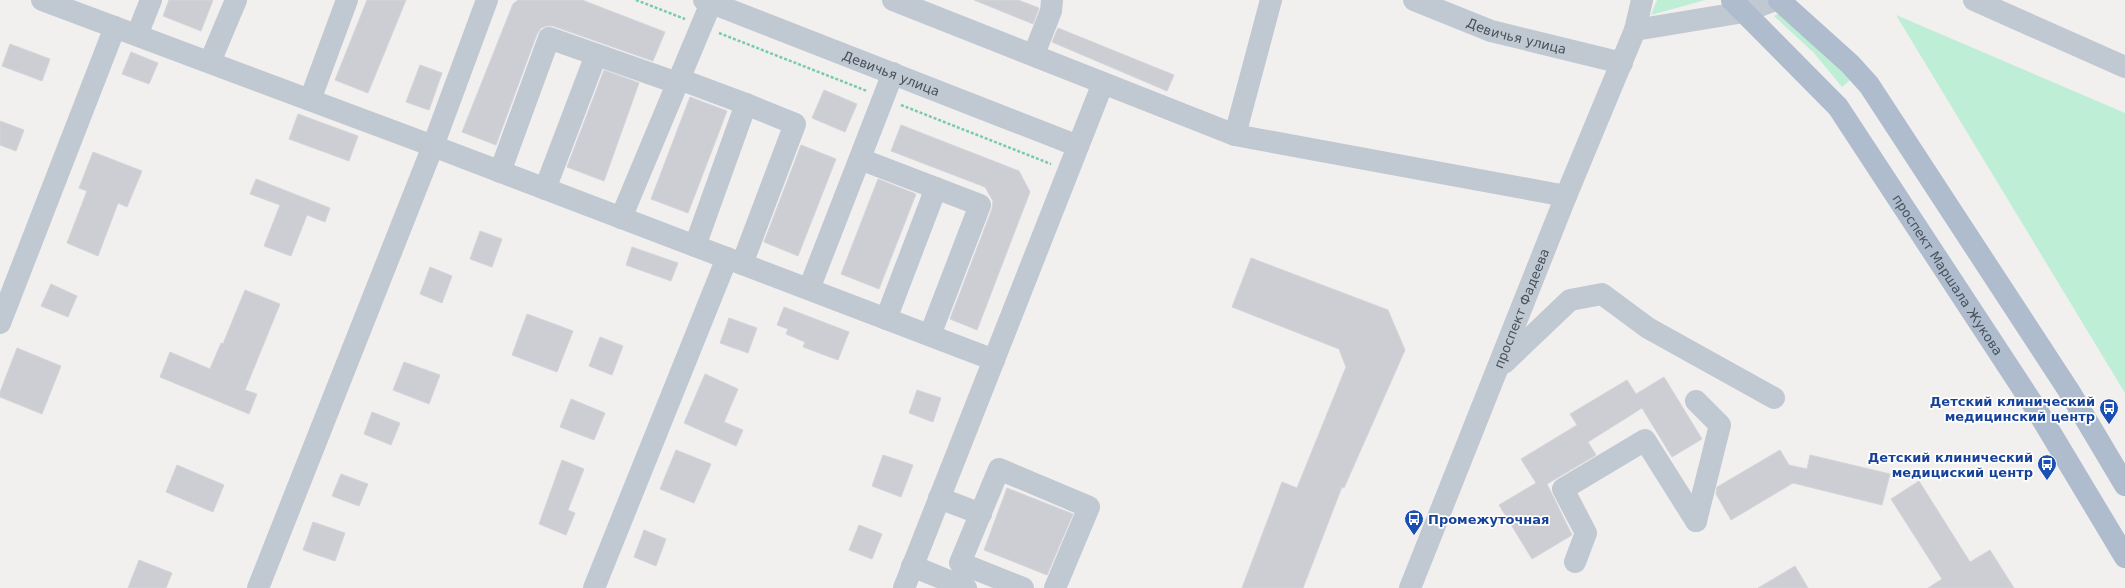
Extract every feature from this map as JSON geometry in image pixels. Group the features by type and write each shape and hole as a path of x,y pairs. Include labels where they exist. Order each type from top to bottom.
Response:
{"main road":[{"path":"1779,0 1850,64 1869,85 2069,391 2125,485"},
{"name":"проспект Маршала Жукова","path":"1738,6 1838,107 2038,412 2125,556"}],"street":[{"path":"42,0 85,8 115,27 433,146 994,360"},
{"path":"137,35 151,0"},
{"path":"210,62 236,0"},
{"path":"310,100 347,0"},
{"path":"258,588 433,146 487,0"},
{"path":"893,0 1034,54 1235,135 1566,196"},
{"path":"1034,54 1051,11 1052,0"},
{"path":"1235,135 1271,0"},
{"name":"Девичья улица","path":"1414,0 1491,31 1622,63"},
{"name":"проспект Фадеева","path":"1410,588 1499,368 1566,196 1622,63 1635,30 1642,0"},
{"path":"1635,30 1738,6 1775,0"},
{"path":"1974,0 2125,67"},
{"path":"621,218 701,26 708,1"},
{"name":"Девичья улица","path":"708,1 1078,146"},
{"path":"0,323 115,27"},
{"path":"500,172 549,38 746,104 795,124 734,261 594,588"},
{"path":"545,189 596,55"},
{"path":"808,289 893,73"},
{"path":"904,588 1103,83"},
{"path":"695,246 746,104"},
{"path":"860,159 980,205 930,335"},
{"path":"886,319 936,188"},
{"path":"1499,368 1570,300 1602,294 1648,328 1774,398"},
{"path":"1575,562 1586,533 1563,489 1645,440 1696,520 1720,425 1696,401"},
{"path":"1016,587 960,563 999,469 1089,507 1055,588"},
{"path":"939,498 980,514"},
{"path":"912,566 966,588"}],"path":[{"path":"636,0 1068,171"}],"green space":[{"path":"1657,0 1705,0 1651,15"},
{"path":"1783,11 1820,45 1850,80 1842,87 1814,53 1774,16"},
{"path":"1896,15 2125,113 2125,393"}],"building":[{"path":"169,0 213,0 201,31 163,16"},
{"path":"367,0 406,0 368,93 335,80"},
{"path":"518,0 582,0 665,32 653,61 553,26 541,28 537,34 496,145 462,132 513,4"},
{"path":"974,0 1018,0 1039,8 1033,24"},
{"path":"1058,28 1174,75 1167,91 1052,42"},
{"path":"10,44 50,59 42,81 2,66"},
{"path":"131,52 158,63 149,84 122,74"},
{"path":"420,65 442,73 429,110 406,102"},
{"path":"604,70 639,83 604,181 567,167"},
{"path":"824,90 857,104 845,132 812,118"},
{"path":"690,97 727,111 688,213 651,199"},
{"path":"298,114 358,136 349,161 289,139"},
{"path":"0,121 24,130 16,151 0,145"},
{"path":"901,125 1019,171 1030,192 977,330 950,319 992,209 993,201 985,187 891,151"},
{"path":"801,145 836,159 798,256 764,242"},
{"path":"93,152 142,171 127,207 118,203 98,256 67,243 87,191 79,188"},
{"path":"256,179 330,208 325,222 307,215 291,256 264,246 280,205 250,194"},
{"path":"878,179 916,194 879,289 841,274"},
{"path":"480,231 502,239 492,267 470,259"},
{"path":"632,247 678,263 671,281 626,265"},
{"path":"1251,258 1388,310 1405,350 1344,488 1342,487 1303,588 1242,588 1282,482 1297,488 1346,367 1339,349 1232,307"},
{"path":"430,267 452,276 442,303 420,294"},
{"path":"51,284 77,296 68,317 41,306"},
{"path":"245,290 280,304 245,390 257,394 249,414 160,377 170,352 210,369 221,343 223,344"},
{"path":"784,307 849,332 838,360 803,347 805,342 786,334 788,329 777,325"},
{"path":"527,314 573,331 557,372 512,355"},
{"path":"729,318 757,328 748,353 720,343"},
{"path":"600,337 623,346 612,375 589,366"},
{"path":"17,348 61,366 42,414 0,397 0,392"},
{"path":"404,362 440,375 429,404 393,390"},
{"path":"705,374 738,389 724,422 743,430 736,446 684,423"},
{"path":"1664,377 1702,439 1672,457 1642,408 1588,442 1596,455 1547,484 1572,535 1532,559 1499,505 1536,483 1521,459 1577,425 1570,414 1627,380 1636,394"},
{"path":"917,390 941,398 933,422 909,413"},
{"path":"571,399 605,413 594,440 560,427"},
{"path":"372,412 400,423 391,445 364,434"},
{"path":"676,450 711,464 694,503 660,489"},
{"path":"1780,450 1789,465 1807,469 1810,455 1890,474 1882,505 1793,483 1731,520 1716,494 1717,487"},
{"path":"883,455 913,465 901,497 872,486"},
{"path":"562,460 584,469 568,510 575,513 566,535 539,524"},
{"path":"177,465 224,485 213,512 166,492"},
{"path":"341,474 368,484 359,506 332,496"},
{"path":"1919,481 1970,562 1990,550 2014,588 1928,588 1942,579 1891,499"},
{"path":"1007,488 1073,514 1047,575 984,550"},
{"path":"313,522 345,533 335,561 303,550"},
{"path":"859,525 882,534 872,559 849,550"},
{"path":"644,530 666,539 656,566 634,557"},
{"path":"139,560 172,573 166,588 128,588"},
{"path":"1795,566 1808,588 1758,588"}],"place":[{"name":"Детский клинический медицинский центр","path":"2109,425"},
{"name":"Детский клинический медициский центр","path":"2047,481"},
{"name":"Промежуточная","path":"1414,536"}]}
